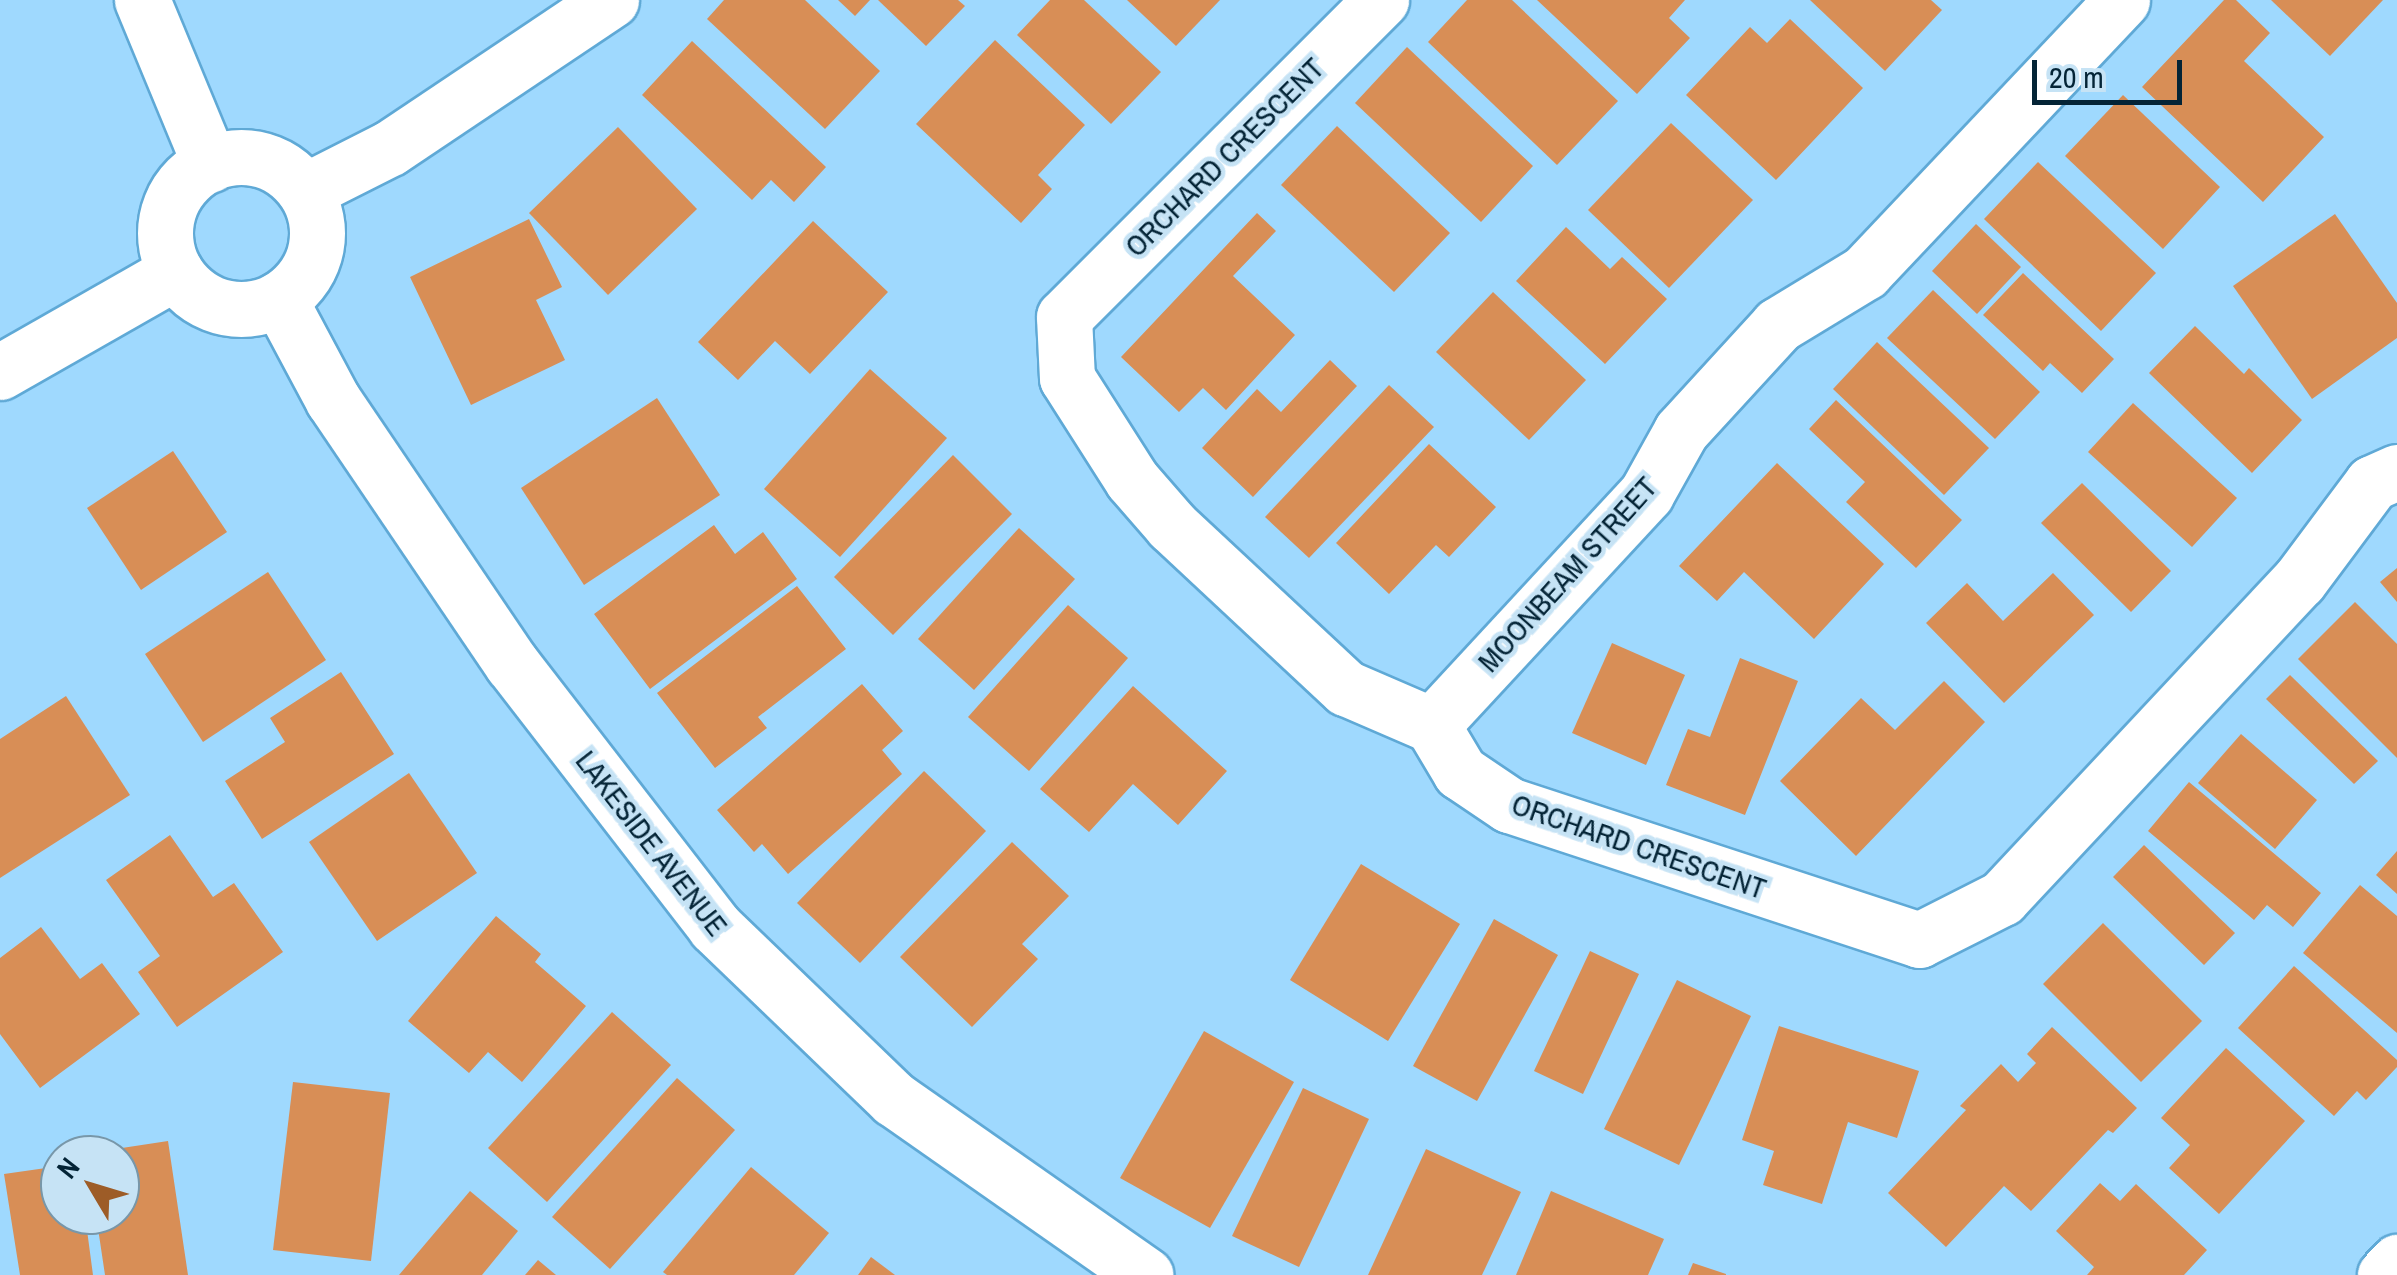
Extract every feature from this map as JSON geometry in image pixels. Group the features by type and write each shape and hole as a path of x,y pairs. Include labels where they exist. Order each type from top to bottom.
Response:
{"street":[{"path":"142,0 210,164"},
{"path":"306,191 390,148 611,0"},
{"name":"ORCHARD CRESCENT","path":"1381,0 1064,316 1067,378 1132,480 1172,526 1346,688 1432,725 1460,772 1509,805 1920,940 2002,898 2300,582 2372,483 2397,472"},
{"name":"MOONBEAM STREET","path":"1432,725 1646,494 1682,431 1778,326 1865,272 2122,0"},
{"path":"230,158 262,161 291,175 306,191 315,214 317,238 312,262 298,284 279,299 256,308 222,306 191,290 176,272 166,249 166,223 174,199 189,178 210,164 230,158"},
{"path":"0,372 176,272"},
{"name":"LAKESIDE AVENUE","path":"279,299 333,400 512,664 715,928 894,1099 1145,1275"},
{"path":"2385,1275 2397,1262"}],"building":[{"path":"724,0 805,0 880,71 825,129 707,19"},
{"path":"838,0 870,0 855,16"},
{"path":"878,0 958,0 965,6 926,46"},
{"path":"1050,0 1084,0 1161,72 1111,124 1017,35"},
{"path":"1127,0 1220,0 1176,46"},
{"path":"1467,0 1512,0 1618,101 1557,165 1428,42"},
{"path":"1537,0 1685,0 1669,18 1690,38 1637,94"},
{"path":"1810,0 1931,0 1942,10 1885,71"},
{"path":"2224,0 2236,0 2270,33 2244,61 2324,137 2263,202 2142,87"},
{"path":"2271,0 2383,0 2330,56"},
{"path":"1790,19 1863,88 1776,180 1686,95 1750,27 1767,43"},
{"path":"995,40 1085,125 1038,175 1052,189 1021,223 916,124"},
{"path":"692,41 826,167 794,202 771,180 752,200 642,95"},
{"path":"1407,47 1533,166 1481,222 1355,103"},
{"path":"2123,95 2220,187 2163,249 2065,156"},
{"path":"1671,123 1753,200 1669,288 1588,210"},
{"path":"1337,126 1450,233 1394,292 1281,185"},
{"path":"618,127 697,209 608,295 529,213"},
{"path":"2038,162 2156,273 2101,331 1984,219"},
{"path":"1257,213 1276,231 1233,276 1295,335 1226,410 1203,388 1179,412 1121,357"},
{"path":"2335,214 2397,303 2397,338 2312,399 2233,286"},
{"path":"529,219 562,287 536,300 565,360 471,405 410,277"},
{"path":"813,221 888,292 810,374 775,341 738,380 698,342"},
{"path":"1976,224 2021,267 1977,314 1932,271"},
{"path":"1566,227 1610,269 1622,257 1667,299 1605,364 1516,281"},
{"path":"2023,273 2114,359 2082,393 2050,363 2043,371 1983,315"},
{"path":"1933,290 2040,392 1995,439 1887,338"},
{"path":"1493,292 1586,380 1529,440 1436,352"},
{"path":"2195,326 2244,374 2249,368 2302,420 2252,473 2149,373"},
{"path":"1877,342 1989,448 1944,495 1833,389"},
{"path":"1330,360 1357,386 1253,497 1202,448 1257,389 1281,412"},
{"path":"870,369 947,438 840,557 764,489"},
{"path":"1389,385 1434,427 1309,558 1265,517"},
{"path":"657,398 720,495 584,585 521,488"},
{"path":"1836,400 1962,520 1916,568 1846,502 1865,482 1809,429"},
{"path":"2133,403 2237,498 2192,547 2088,452"},
{"path":"1429,444 1496,507 1449,557 1436,545 1389,594 1336,543"},
{"path":"173,451 227,532 141,590 87,508"},
{"path":"953,455 1012,514 893,635 834,577"},
{"path":"1777,463 1884,564 1814,639 1744,572 1717,601 1679,566"},
{"path":"2082,483 2171,571 2131,612 2041,523"},
{"path":"714,525 735,554 763,532 797,579 650,689 594,614"},
{"path":"1019,528 1075,579 974,690 918,639"},
{"path":"2397,568 2397,602 2380,582"},
{"path":"268,572 326,660 203,742 145,654"},
{"path":"2053,573 2094,615 2004,703 1926,623 1967,583 2003,621"},
{"path":"797,586 846,649 758,717 767,728 715,768 657,693"},
{"path":"2355,602 2397,644 2397,758 2298,659"},
{"path":"1068,605 1128,658 1029,771 968,717"},
{"path":"1612,643 1685,675 1646,765 1572,733"},
{"path":"1740,658 1798,681 1745,815 1666,785 1688,729 1710,737"},
{"path":"341,672 394,754 262,839 225,781 285,742 270,718"},
{"path":"2290,675 2378,761 2354,784 2266,699"},
{"path":"1944,681 1985,722 1856,856 1780,781 1861,698 1895,730"},
{"path":"862,684 903,731 882,750 902,774 788,874 762,844 754,852 717,810"},
{"path":"1133,686 1227,771 1178,825 1133,784 1089,832 1040,789"},
{"path":"66,696 130,795 0,878 0,739"},
{"path":"2241,734 2317,800 2275,849 2198,783"},
{"path":"924,771 986,831 860,963 797,903"},
{"path":"409,773 477,873 377,941 309,842"},
{"path":"2189,782 2321,893 2293,927 2267,905 2254,920 2148,831"},
{"path":"170,835 213,897 234,883 283,952 177,1027 138,972 160,956 106,880"},
{"path":"1012,842 1069,896 1022,944 1038,959 972,1027 900,957"},
{"path":"2144,845 2235,933 2204,965 2113,877"},
{"path":"2397,851 2397,894 2376,875"},
{"path":"1361,864 1460,924 1388,1041 1290,980"},
{"path":"2360,885 2397,916 2397,1033 2303,953"},
{"path":"496,916 541,954 535,962 586,1006 522,1082 488,1052 469,1073 408,1021"},
{"path":"1494,919 1558,955 1477,1101 1413,1066"},
{"path":"2103,923 2202,1021 2141,1082 2043,984"},
{"path":"41,927 80,979 102,963 140,1014 40,1088 0,1034 0,958"},
{"path":"1590,951 1639,974 1583,1094 1534,1071"},
{"path":"2294,966 2397,1060 2397,1067 2366,1100 2357,1091 2334,1116 2238,1028"},
{"path":"1677,980 1751,1016 1679,1165 1604,1129"},
{"path":"612,1012 671,1065 547,1202 488,1148"},
{"path":"1779,1026 1919,1071 1897,1138 1848,1122 1822,1204 1763,1185 1774,1151 1742,1140"},
{"path":"2052,1027 2137,1108 2113,1133 2108,1130 2031,1211 2004,1186 1946,1247 1888,1193 1966,1110 1960,1106 2001,1064 2018,1082 2036,1063 2027,1054"},
{"path":"1204,1031 1294,1082 1210,1228 1120,1178"},
{"path":"2226,1048 2305,1121 2219,1214 2169,1168 2190,1145 2161,1118"},
{"path":"677,1078 735,1130 610,1269 552,1217"},
{"path":"293,1082 390,1093 371,1261 273,1250"},
{"path":"1303,1088 1369,1119 1299,1267 1232,1236"},
{"path":"168,1141 188,1275 105,1275 99,1235 140,1235 140,1145"},
{"path":"1426,1149 1521,1192 1482,1275 1368,1275"},
{"path":"751,1167 829,1233 794,1275 663,1272"},
{"path":"40,1169 40,1235 88,1235 93,1275 20,1275 4,1174"},
{"path":"2100,1183 2120,1201 2136,1184 2207,1250 2184,1275 2087,1275 2094,1267 2056,1231"},
{"path":"470,1191 518,1231 482,1275 399,1275"},
{"path":"1551,1191 1664,1239 1648,1275 1516,1275"},
{"path":"871,1257 895,1275 858,1275"},
{"path":"538,1260 556,1275 525,1275"},
{"path":"1693,1263 1726,1274 1726,1275 1688,1275"}]}
